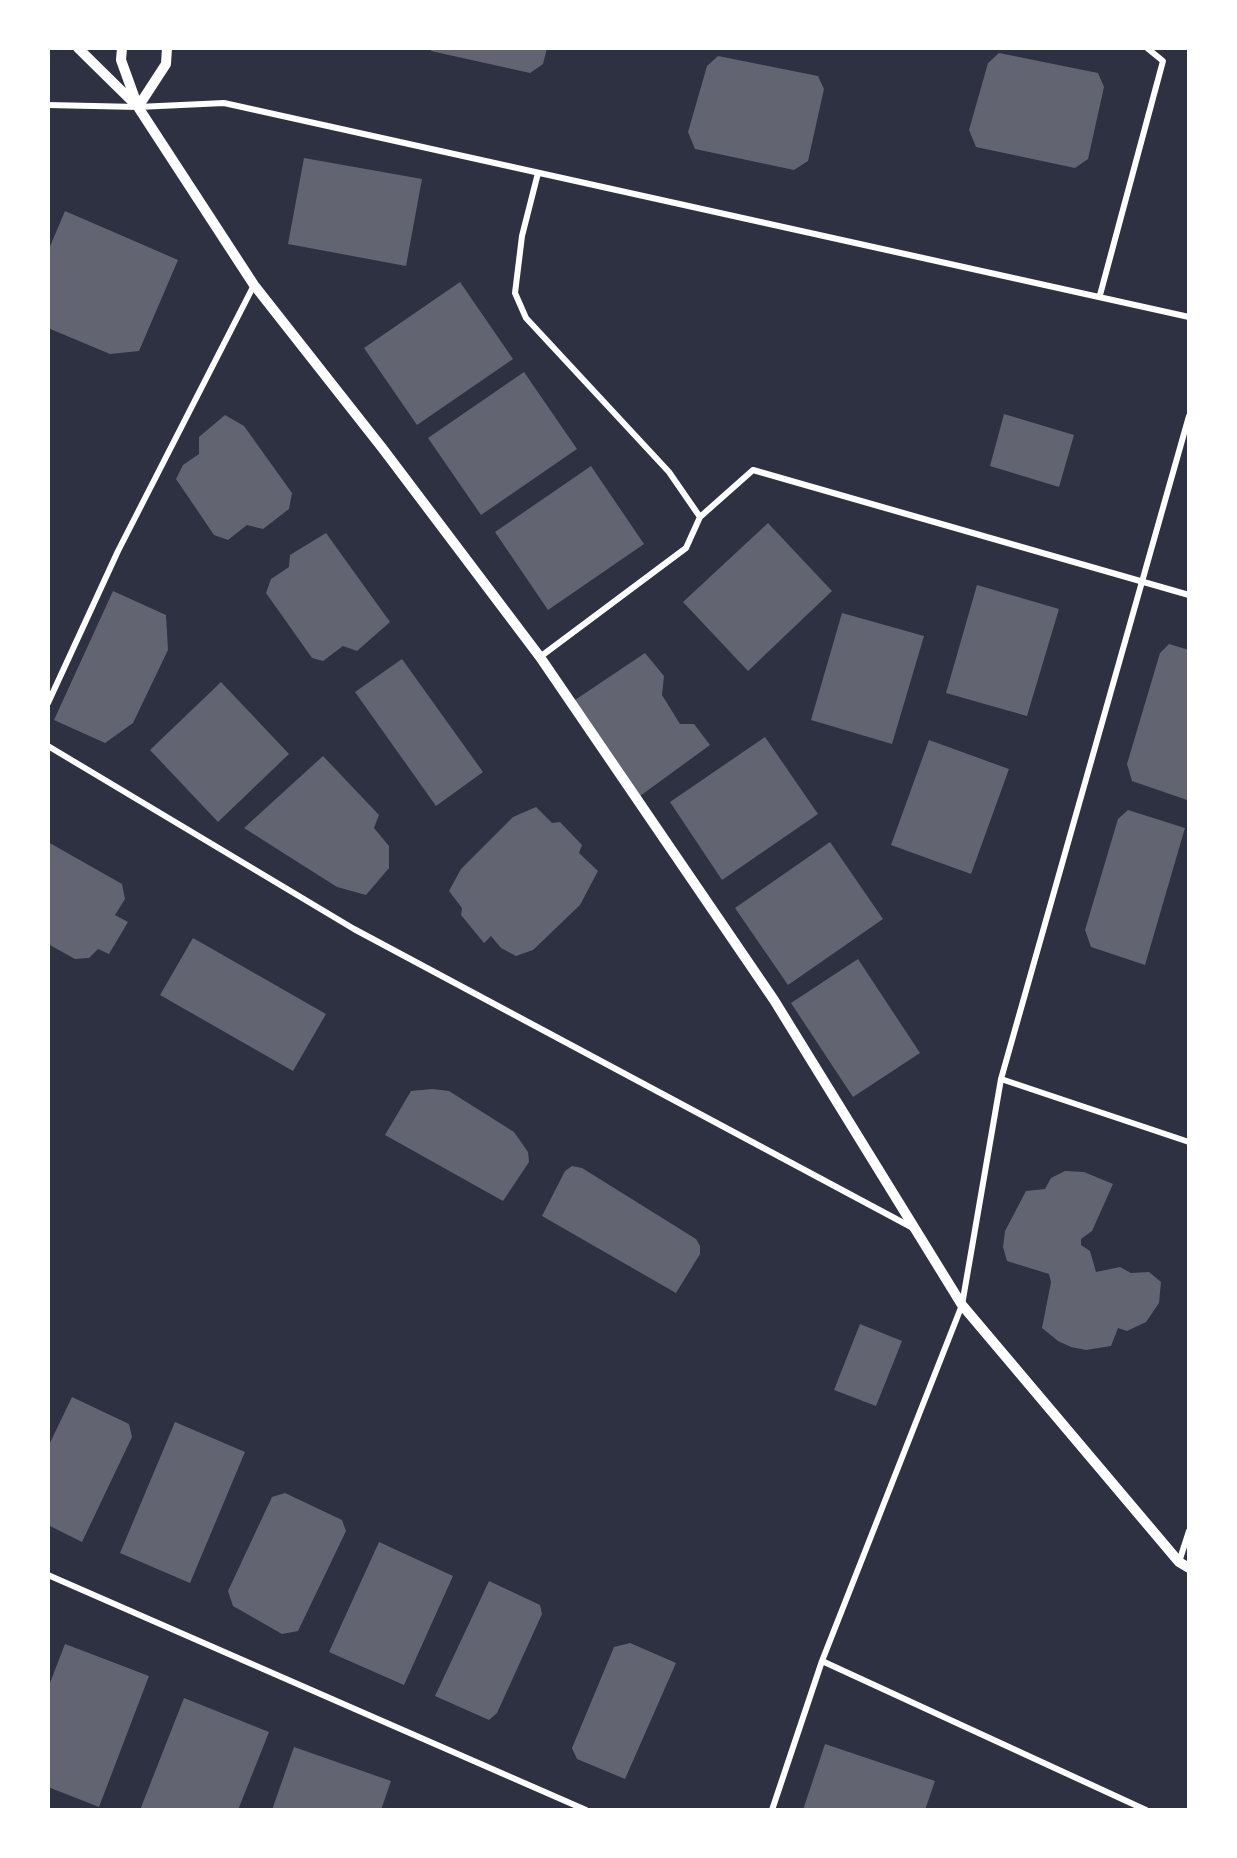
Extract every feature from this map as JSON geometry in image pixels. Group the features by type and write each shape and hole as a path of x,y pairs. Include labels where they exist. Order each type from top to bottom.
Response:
{"street":[{"path":"78,48 138,107 254,285 540,657 774,1000 962,1305 1184,1565"},
{"path":"122,48 121,60 138,107"},
{"path":"138,107 166,64 167,48"},
{"path":"1100,296 1163,62 1147,48"},
{"path":"48,105 138,107 224,103 1189,316"},
{"path":"538,173 522,236 515,293 526,318 669,472 700,517"},
{"path":"48,704 118,551 254,285"},
{"path":"772,1810 822,1661 962,1305 1001,1079 1189,416"},
{"path":"540,657 686,548 700,517 753,470 1189,595"},
{"path":"48,746 354,929 916,1229"},
{"path":"1001,1079 1189,1142"},
{"path":"1184,1565 1189,1531"},
{"path":"48,1575 586,1810"},
{"path":"822,1661 1146,1810"}],"building":[{"path":"430,48 547,48 543,64 530,73 431,51"},
{"path":"999,53 1098,73 1104,87 1088,159 1075,168 976,147 969,130 988,63"},
{"path":"718,56 818,76 824,89 808,161 794,170 695,149 688,132 707,66"},
{"path":"304,158 422,179 406,266 288,244"},
{"path":"65,211 178,260 139,351 110,354 48,328 48,251"},
{"path":"460,282 513,359 417,425 364,348"},
{"path":"524,372 577,449 481,515 428,438"},
{"path":"1004,414 1074,435 1059,487 990,466"},
{"path":"225,415 244,426 292,493 289,509 263,529 247,525 228,540 214,535 176,479 183,465 199,454 199,437"},
{"path":"591,466 644,544 548,610 495,532"},
{"path":"768,523 832,591 748,671 683,602"},
{"path":"326,533 390,622 357,651 343,646 323,661 312,658 266,593 271,579 289,567 290,555"},
{"path":"977,585 1059,609 1027,716 946,693"},
{"path":"113,591 166,615 168,650 133,723 105,743 54,720"},
{"path":"842,613 924,636 892,744 811,720"},
{"path":"1169,644 1189,650 1189,792 1187,800 1132,781 1127,764 1160,653"},
{"path":"645,653 664,676 662,695 680,724 694,724 710,745 640,796 572,702"},
{"path":"402,659 483,772 436,806 355,692"},
{"path":"221,682 289,754 218,822 150,750"},
{"path":"765,737 818,814 722,880 670,802"},
{"path":"929,740 1009,769 971,874 891,845"},
{"path":"323,756 379,815 374,828 389,846 389,868 366,895 337,887 244,828"},
{"path":"536,807 552,823 560,822 582,845 579,853 598,871 580,905 533,950 516,956 501,948 491,936 484,943 461,915 462,908 449,891 461,869 513,817"},
{"path":"1128,810 1185,828 1145,965 1091,947 1085,930 1118,819"},
{"path":"48,842 122,884 125,899 115,915 128,922 109,954 98,949 89,958 75,959 48,944"},
{"path":"830,842 883,919 788,985 735,908"},
{"path":"193,938 326,1014 293,1071 160,995"},
{"path":"858,959 920,1053 853,1097 791,1003"},
{"path":"432,1089 449,1091 514,1132 528,1152 529,1162 503,1201 385,1135 411,1091"},
{"path":"572,1166 582,1168 696,1239 700,1246 700,1254 676,1293 542,1216 565,1171"},
{"path":"1065,1171 1084,1172 1113,1184 1092,1231 1081,1239 1081,1245 1090,1251 1096,1272 1120,1267 1131,1273 1149,1272 1161,1282 1159,1303 1146,1322 1127,1331 1118,1328 1111,1346 1086,1350 1071,1347 1058,1341 1042,1328 1051,1282 1049,1274 1007,1261 1003,1247 1005,1231 1026,1191 1045,1189 1051,1178"},
{"path":"860,1324 902,1341 876,1406 834,1390"},
{"path":"72,1397 129,1424 132,1437 82,1542 48,1525 48,1447"},
{"path":"175,1422 245,1452 190,1583 120,1553"},
{"path":"285,1493 342,1520 346,1531 298,1631 282,1634 233,1606 228,1591 272,1497"},
{"path":"379,1542 453,1576 404,1685 329,1652"},
{"path":"489,1581 540,1605 542,1614 497,1713 489,1720 435,1696"},
{"path":"630,1643 676,1663 625,1779 577,1759 572,1748 614,1647"},
{"path":"65,1644 149,1676 99,1807 48,1787 48,1688"},
{"path":"184,1698 269,1732 238,1810 140,1810"},
{"path":"825,1744 935,1781 925,1810 803,1810"},
{"path":"294,1747 391,1781 381,1810 272,1810"}]}
